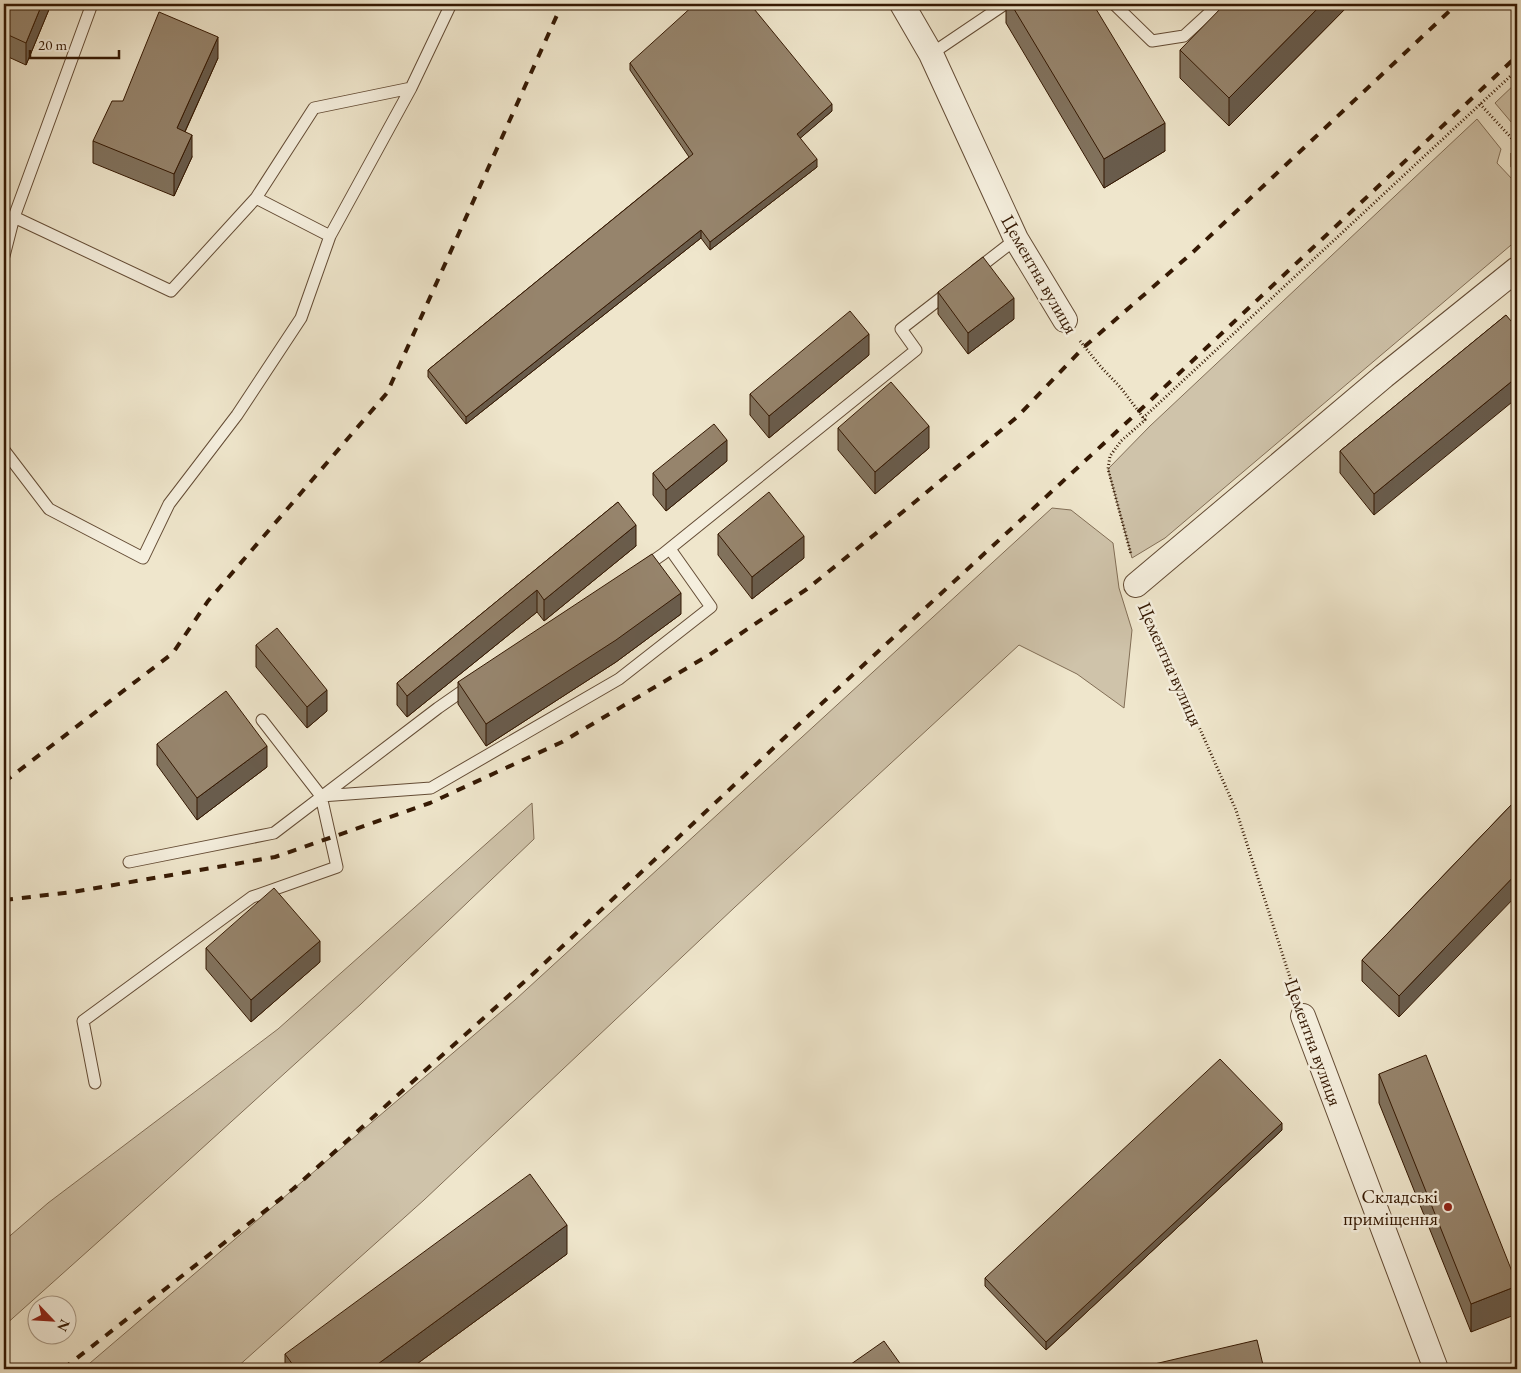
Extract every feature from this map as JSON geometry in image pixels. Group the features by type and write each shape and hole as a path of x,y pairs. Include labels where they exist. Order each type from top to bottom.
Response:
{"street":[{"name":"Цементна вулиця","path":"902,4 931,54 1016,239 1065,320"},
{"path":"1136,586 1384,376 1517,269"},
{"name":"Цементна вулиця","path":"1303,1016 1436,1369"}],"lane":[{"path":"4,256 14,217 92,4"},
{"path":"4,450 48,509 143,558 169,504 237,415 301,318 330,236 411,88 451,4"},
{"path":"931,54 1005,4"},
{"path":"1114,4 1152,41 1184,36 1219,4"},
{"path":"14,217 171,291 256,198 314,108 411,88"},
{"path":"256,198 330,236"},
{"path":"631,576 670,549 916,350 901,329 1016,239"},
{"path":"321,796 431,788 619,679 711,607 670,549"},
{"path":"129,862 274,833 438,708 478,680"},
{"path":"95,1083 83,1021 252,897 337,867 321,796 262,720"}],"path":[{"path":"1143,418 1517,70"},
{"path":"1480,104 1517,144"},
{"name":"Цементна вулиця","path":"1065,320 1084,347 1121,388 1145,420 1121,441 1110,456 1108,469 1132,558 1136,586 1236,810 1303,1016"}],"shaded area":[{"path":"1517,82 1517,129 1495,103"},
{"path":"1477,119 1501,149 1497,163 1513,180 1517,177 1517,240 1165,538 1132,558 1108,469 1150,426"},
{"path":"1052,508 1071,510 1113,543 1119,588 1132,630 1124,708 1077,674 1019,645 735,907 424,1200 235,1369 83,1369 515,1000"},
{"path":"532,803 534,839 361,1004 156,1190 38,1296 28,1296 28,1305 4,1326 4,1241 48,1203 278,1029"}],"building":[{"path":"4,4 42,4 26,43 4,33"},
{"path":"695,4 750,4 832,104 797,134 817,159 710,242 701,230 466,417 428,370 693,154 630,63"},
{"path":"1011,4 1093,4 1165,123 1104,159"},
{"path":"1225,4 1322,4 1229,98 1180,50"},
{"path":"159,12 218,37 177,128 192,135 174,174 93,141 112,101 123,101"},
{"path":"1517,147 1517,160 1511,153"},
{"path":"983,257 1014,298 968,333 938,292"},
{"path":"850,311 869,334 769,416 750,394"},
{"path":"1506,315 1517,328 1517,377 1374,494 1340,451"},
{"path":"891,382 929,426 875,472 838,428"},
{"path":"714,424 727,440 666,490 653,473"},
{"path":"769,492 804,536 752,577 718,534"},
{"path":"618,502 636,525 544,600 537,590 407,696 397,683"},
{"path":"652,554 681,593 616,640 486,724 458,682"},
{"path":"277,628 327,690 307,707 256,645"},
{"path":"226,691 267,746 197,798 157,744"},
{"path":"1515,801 1517,804 1517,873 1399,996 1362,960"},
{"path":"274,888 320,941 251,1000 206,948"},
{"name":"Складські приміщення","path":"1426,1055 1517,1284 1517,1286 1471,1304 1379,1074"},
{"path":"1220,1059 1282,1123 1046,1342 985,1278"},
{"path":"530,1174 567,1225 371,1369 296,1369 285,1354"},
{"path":"1257,1340 1264,1369 1133,1369"},
{"path":"884,1341 904,1369 844,1369"}],"railway":[{"path":"4,782 173,653 208,601 387,393 562,4"},
{"path":"4,900 73,892 275,857 430,803 562,742 709,655 807,589 1017,417 1084,347 1192,253 1457,4"},
{"path":"63,1369 293,1189 534,973 781,741 1138,412 1517,56"}],"place":[{"name":"Складські приміщення","path":"1448,1207"}]}
